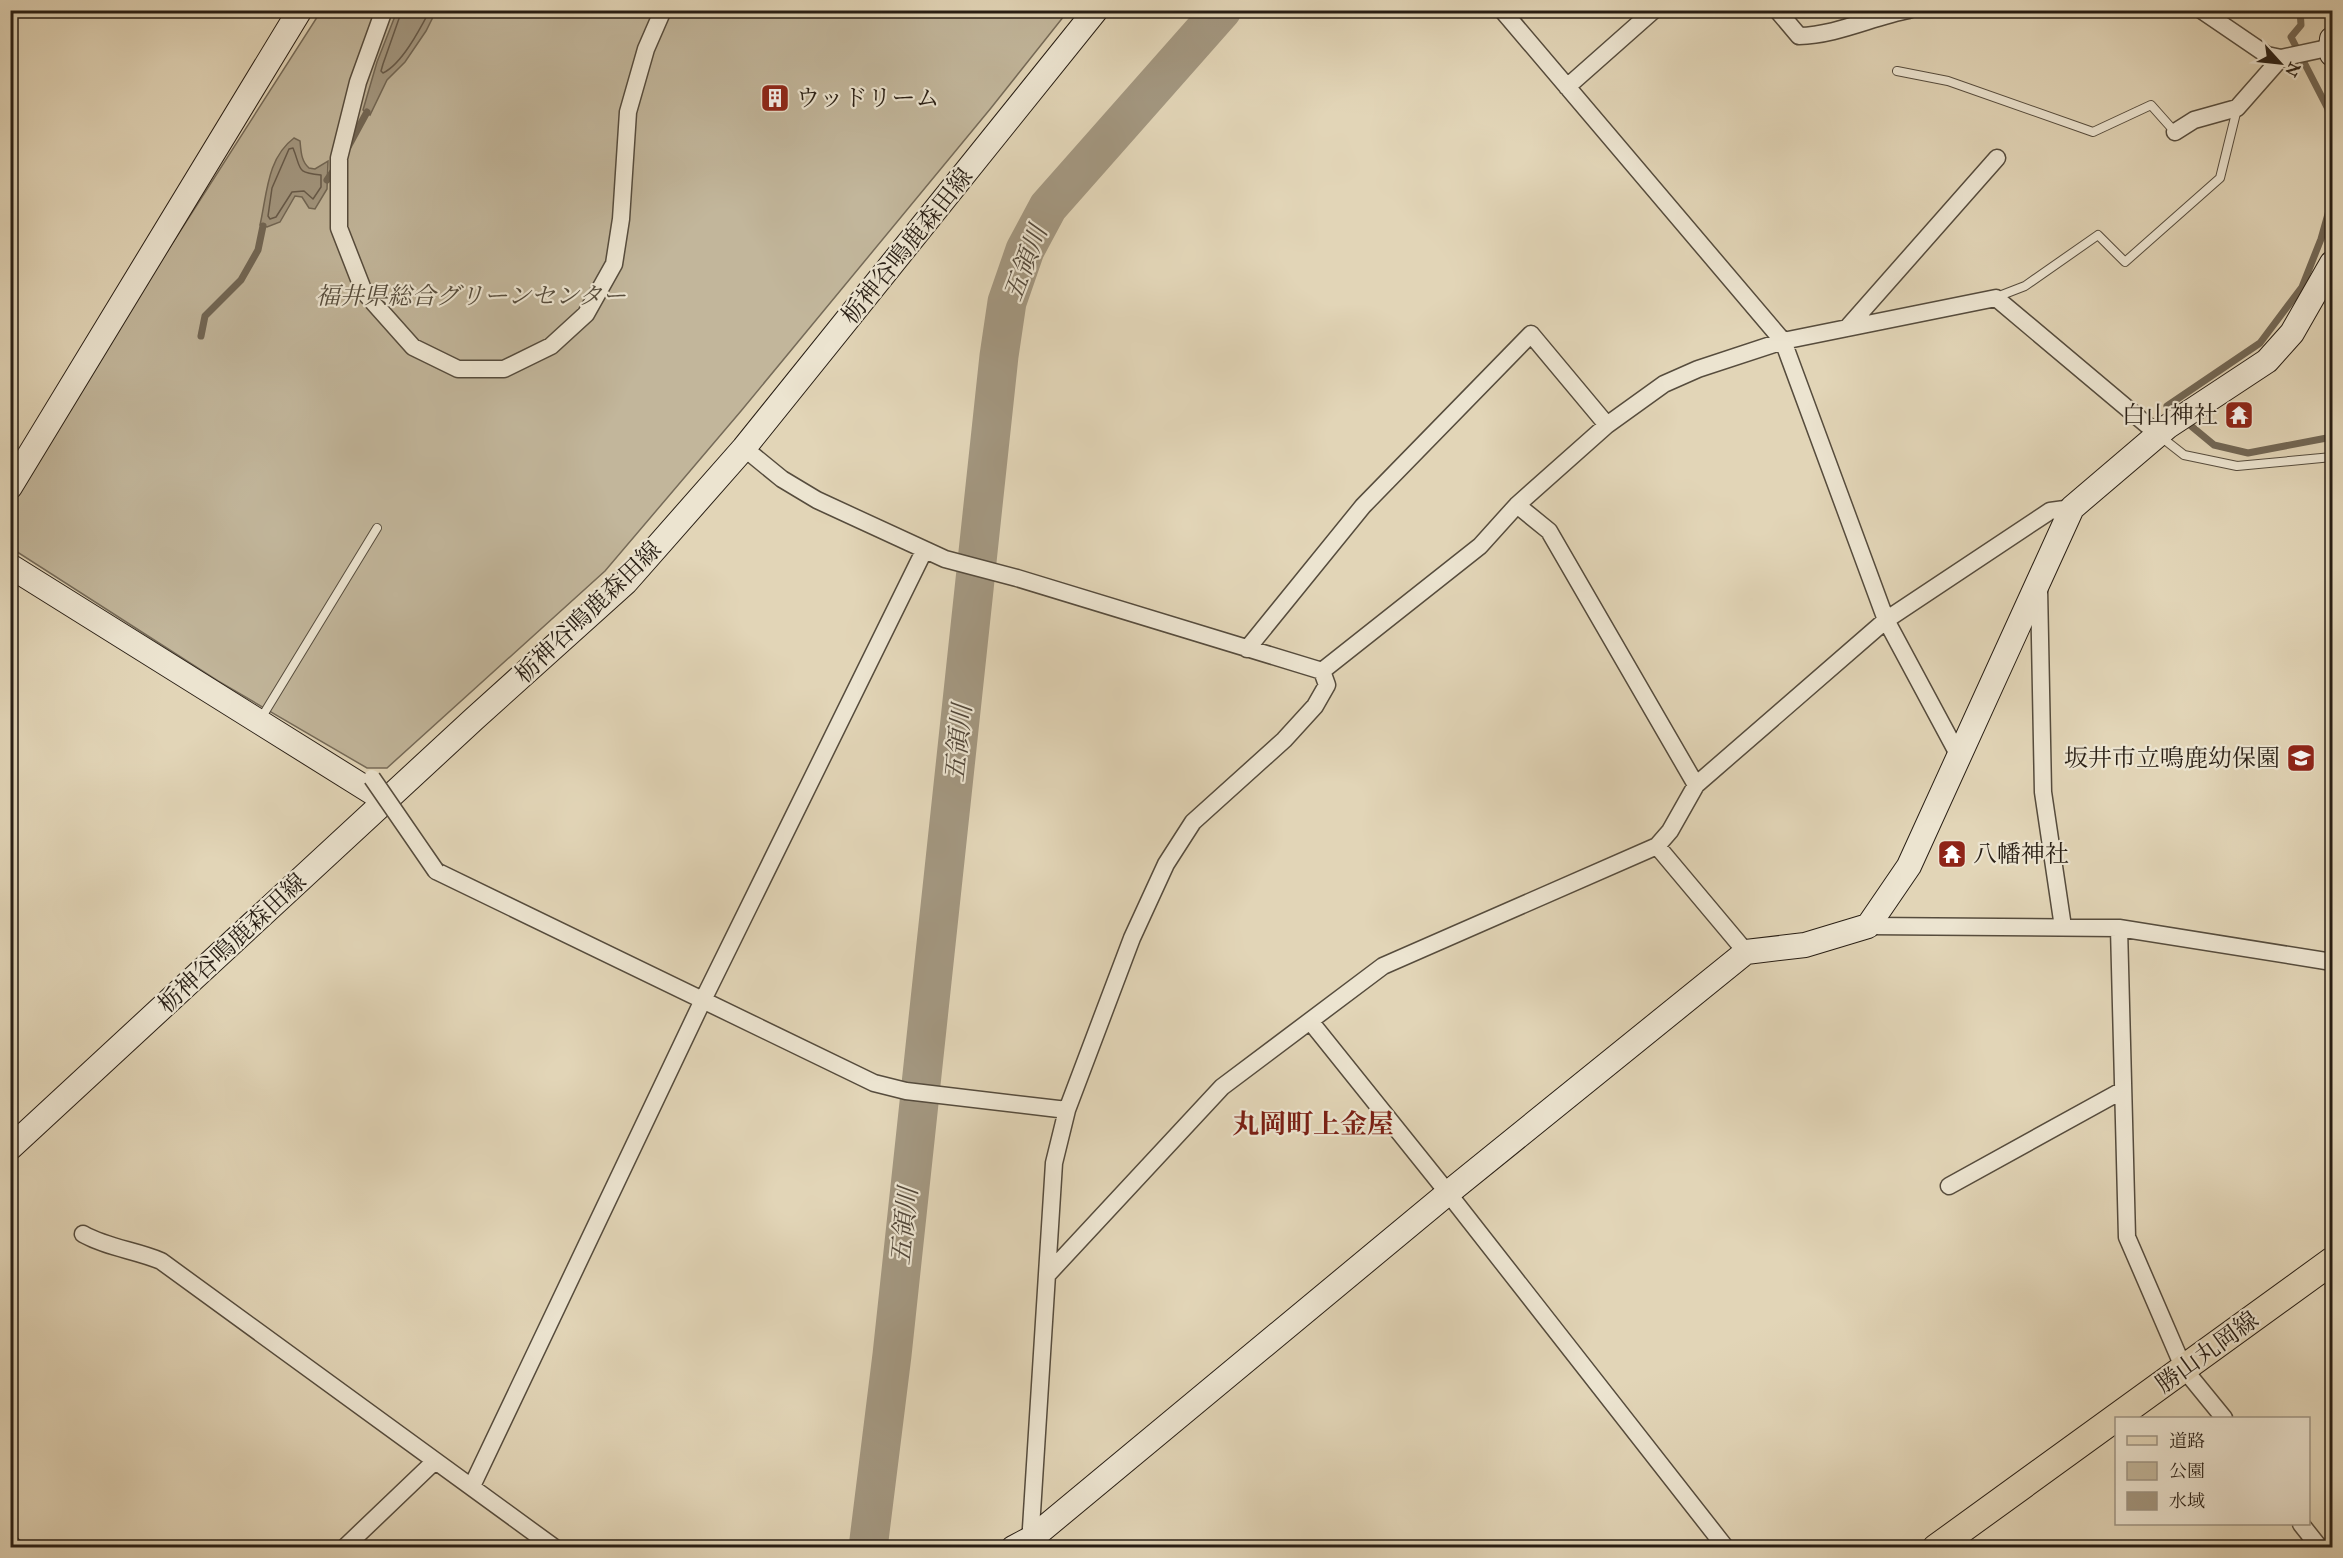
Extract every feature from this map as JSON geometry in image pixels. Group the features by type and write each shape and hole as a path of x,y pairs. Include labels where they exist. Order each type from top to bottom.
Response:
{"main road":[{"name":"勝山丸岡線","path":"2117,1417 2332,1261"},
{"name":"勝山丸岡線","path":"1936,1548 2115,1419"}],"street":[{"path":"10,487 300,10"},
{"path":"384,10 358,82 339,158 339,228 364,292 413,347 458,369 504,369 551,346 586,314 614,264 621,219 628,112 646,49 663,10"},
{"name":"栃神谷鳴鹿森田線","path":"10,1148 626,582 744,448 1096,10"},
{"path":"1502,10 1783,341 1886,620 1959,756"},
{"path":"1567,87 1654,10"},
{"path":"1777,10 1799,36 1822,35 1909,10"},
{"path":"2201,10 2267,55 2281,58 2332,47"},
{"path":"2175,132 2194,120 2237,108 2281,58"},
{"path":"1847,328 1997,158"},
{"path":"1868,926 1910,866 2072,508 2159,435 2267,361 2292,333 2332,263"},
{"path":"1322,672 1480,546 1517,505 1607,425 1664,384 1698,369 1783,341 1996,298 2159,435"},
{"path":"1247,649 1363,506 1531,334 1607,425"},
{"path":"744,448 782,479 817,500 958,564 1017,578 1322,672"},
{"path":"1517,505 1549,531 1696,785"},
{"path":"1049,1273 1222,1087 1383,966 1657,846 1670,831 1696,785 1886,620 2050,511 2072,508"},
{"path":"472,1486 703,1000 924,550"},
{"path":"10,566 386,801"},
{"path":"2039,581 2043,792 2063,927"},
{"path":"1025,1544 1049,1273 1054,1163 1067,1110 1132,938 1166,864 1193,822 1284,740 1315,706 1327,685 1322,672"},
{"path":"386,801 372,778 436,871 874,1083 906,1091 1067,1110"},
{"path":"1657,846 1746,952"},
{"path":"1025,1544 1448,1193 1746,952 1805,945 1868,926 2063,927 2119,928 2332,962"},
{"path":"2119,928 2127,1237 2184,1369 2222,1417"},
{"path":"1310,1021 1726,1548"},
{"path":"1949,1186 2123,1090"},
{"path":"83,1234 100,1244 143,1253 161,1261 555,1548"},
{"path":"344,1548 435,1461"},
{"path":"2302,1525 2320,1548"},
{"path":"10,1543 15,1548"}],"lane":[{"path":"1897,71 1948,81 2093,132 2151,105 2175,132"},
{"path":"1992,299 2025,286 2098,235 2125,262 2220,178 2237,108"},
{"path":"2159,435 2184,455 2237,466 2332,457"},
{"path":"259,722 377,528"}],"green space":[{"name":"福井県総合グリーンセンター","path":"321,11 1068,11 741,411 605,571 387,768 367,768 218,681 11,548 10,502"}],"water":[{"path":"397,11 436,11 426,31 405,62 387,80 370,115 363,110 377,62"},
{"path":"294,138 300,141 303,159 309,168 315,169 328,161 327,189 315,209 309,208 302,197 295,196 280,222 267,227 260,225 273,166 285,146"}],"waterway":[{"name":"五領川","path":"868,1548 892,1355 999,356 1007,302 1025,250 1048,207 1222,10"},
{"path":"2300,10 2301,25 2291,37 2328,109 2332,133"},
{"path":"348,147 367,112"},
{"path":"327,180 336,167"},
{"path":"2332,200 2321,239 2302,287 2260,343 2167,406 2214,445 2248,453 2332,437"},
{"path":"201,336 205,316 241,280 258,250 263,226"}],"place":[{"name":"ウッドリーム","path":"775,98"},
{"name":"白山神社","path":"2239,415"},
{"name":"坂井市立鳴鹿幼保園","path":"2301,758"},
{"name":"八幡神社","path":"1952,854"}],"district":[{"name":"丸岡町上金屋","path":"1313,1123"}]}
